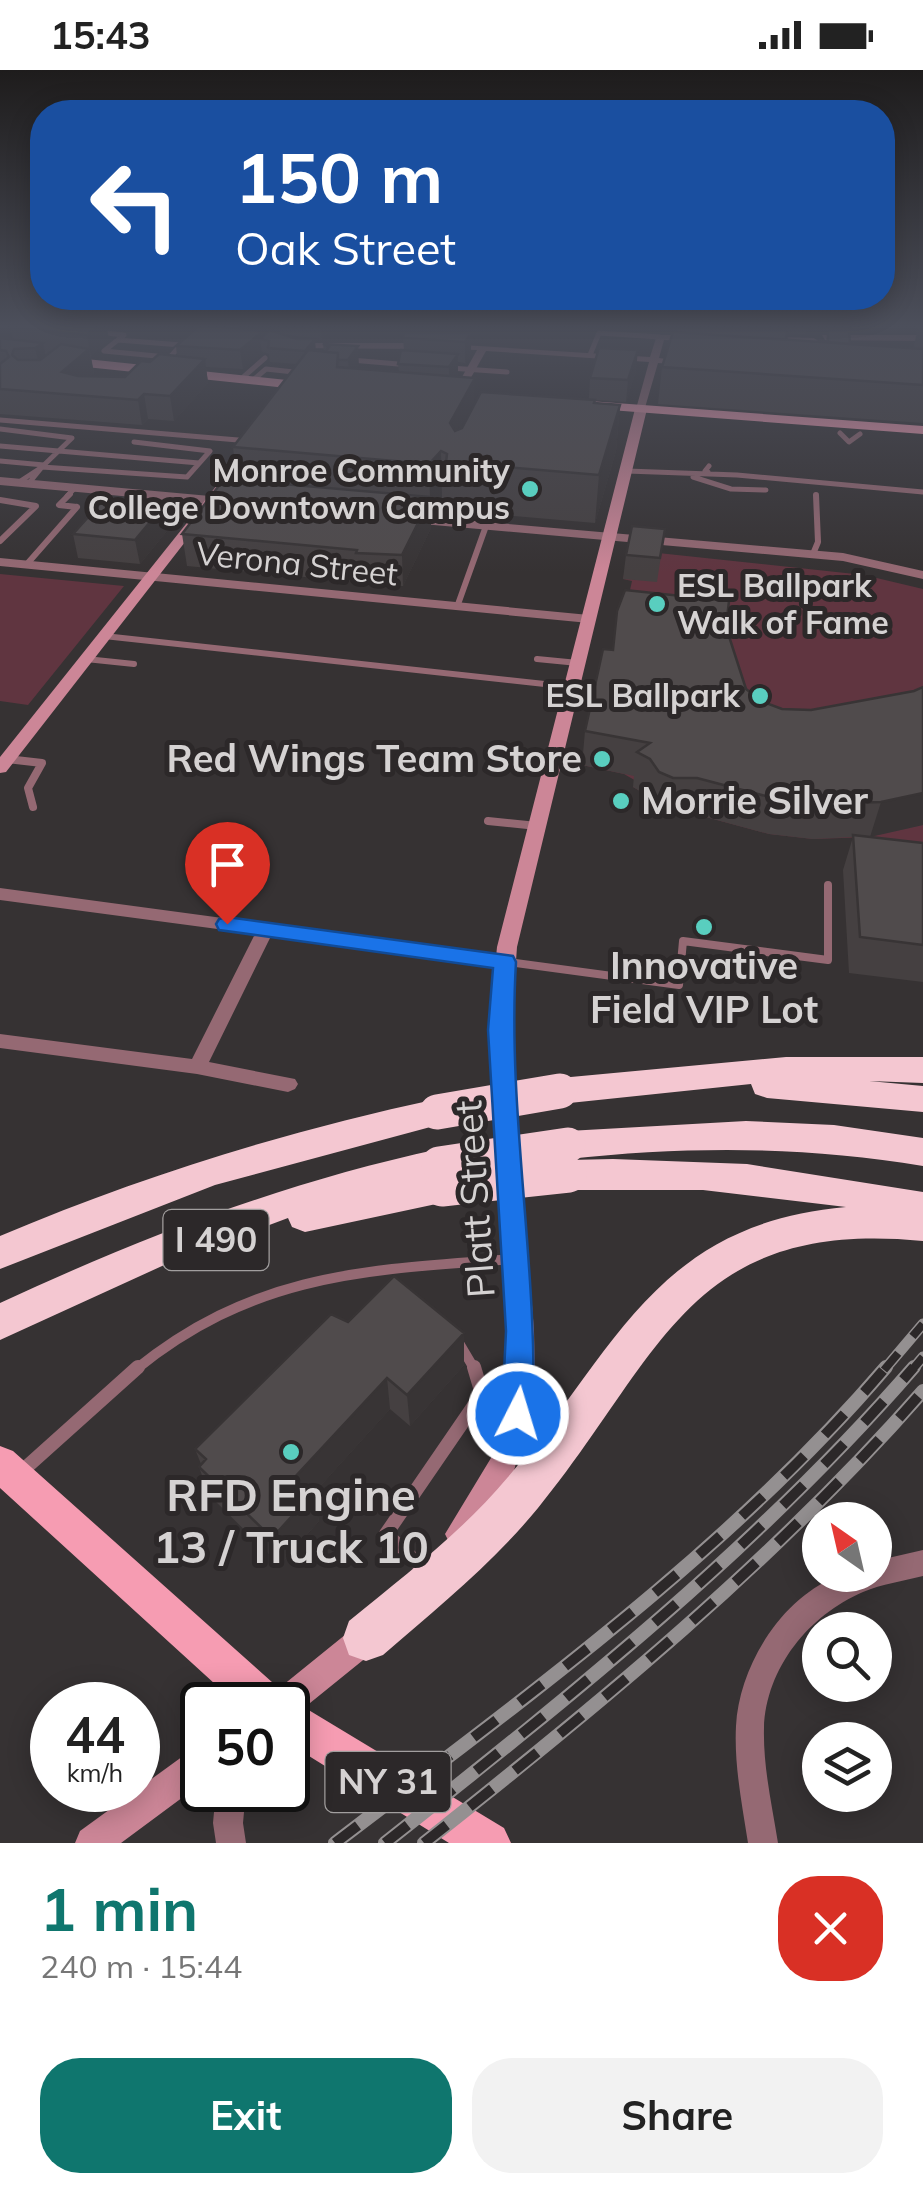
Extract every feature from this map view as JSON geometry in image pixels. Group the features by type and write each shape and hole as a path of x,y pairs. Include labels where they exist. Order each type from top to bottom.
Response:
{"highway":[{"path":"560,1091 734,1070 923,1070"},
{"name":"I 490","path":"0,1254 199,1176 333,1136 438,1112 560,1091 712,1083 923,1099"},
{"path":"569,1160 676,1135 763,1134 854,1141 923,1152"},
{"name":"I 490","path":"0,1322 144,1264 440,1176 569,1160 824,1189 923,1207"},
{"path":"366,1638 498,1522 653,1318 702,1272 758,1242 798,1230 872,1222 923,1225"}],"main road":[{"path":"573,408 923,430"},
{"path":"640,413 923,439"},
{"name":"Platt Street","path":"310,1683 366,1638 429,1574 485,1497 516,1422 522,1364 500,1030 505,962 640,413"},
{"path":"4,763 257,441"},
{"path":"8,1471 242,1682"},
{"name":"NY 31","path":"310,1733 489,1843"},
{"path":"92,1843 180,1779"}],"street":[{"path":"640,413 642,407"},
{"path":"0,480 246,504"},
{"path":"394,518 814,554 923,575"},
{"name":"Verona Street","path":"0,562 589,619"},
{"path":"0,894 505,962"},
{"path":"197,1067 266,930"},
{"path":"0,1041 197,1067 288,1084"},
{"path":"892,1569 923,1562"},
{"path":"762,1843 751,1713 762,1674 782,1639 814,1605 836,1592"},
{"path":"228,1812 231,1843"}],"lane":[{"path":"0,420 257,441"},
{"path":"0,429 72,438 24,483"},
{"path":"0,462 176,478 186,477 210,451 134,442"},
{"path":"0,446 199,463"},
{"path":"691,476 708,469 732,476 923,492"},
{"path":"627,471 691,476 722,486 754,492 766,490 722,486"},
{"path":"27,564 77,507 58,505 75,488"},
{"path":"814,554 818,542 816,495"},
{"path":"0,500 36,506 1,539"},
{"path":"432,521 440,504"},
{"path":"457,608 486,526"},
{"path":"104,636 572,686"},
{"path":"537,658 578,663"},
{"path":"86,659 134,664"},
{"path":"4,763 42,763 28,788 34,807"},
{"path":"488,821 537,826"},
{"path":"227,924 248,879"},
{"path":"505,962 679,986 683,941 828,960 828,885"},
{"path":"8,1471 148,1358 201,1322 243,1303 378,1270 514,1258"},
{"path":"447,1329 472,1360 482,1394 516,1422"},
{"path":"429,1574 386,1534 482,1394"}],"shaded area":[{"name":"ESL Ballpark","path":"630,550 864,575 923,589 923,855 880,850 870,837 813,839 769,834 691,813 668,813 650,803 649,796 633,787 638,782 624,774 582,765 609,684 632,581 623,579"},
{"path":"0,574 124,586 28,705 0,701"}],"building":[{"path":"264,407 459,407 450,423 455,431 462,428 473,407 619,407 599,475 446,462 447,454 441,451 429,464 233,447"},
{"path":"224,479 431,497 402,555 182,534"},
{"path":"106,497 166,503 135,540 73,534"},
{"path":"632,526 665,529 660,558 626,555"},
{"path":"625,590 729,601 726,627 746,689 763,702 782,709 811,710 923,687 923,793 881,802 822,804 777,799 697,778 673,778 659,772 650,759 637,752 650,743 585,731 603,649 613,650 617,611"},
{"path":"853,835 923,843 923,945 860,937"},
{"name":"RFD Engine 13 / Truck 10","path":"394,1276 464,1333 407,1395 387,1378 295,1477 313,1493 272,1538 199,1467 206,1459 195,1449 331,1314 348,1322"}],"railway":[{"path":"884,1370 923,1324"},
{"path":"912,1370 923,1357"},
{"path":"335,1843 552,1677 693,1560 825,1435 886,1367"},
{"path":"385,1843 593,1675 727,1558 854,1433 914,1367"},
{"path":"424,1843 556,1737 746,1572 807,1514 923,1391"}],"place":[{"name":"Monroe Community College Downtown Campus","path":"530,489"},
{"name":"ESL Ballpark Walk of Fame","path":"657,604"},
{"name":"ESL Ballpark","path":"760,696"},
{"name":"Red Wings Team Store","path":"602,759"},
{"name":"Morrie Silver","path":"621,801"},
{"name":"Innovative Field VIP Lot","path":"704,927"},
{"name":"RFD Engine 13 / Truck 10","path":"291,1452"}],"route":[{"path":"227,924 505,962 500,1030 521,1331 518,1414"}]}
